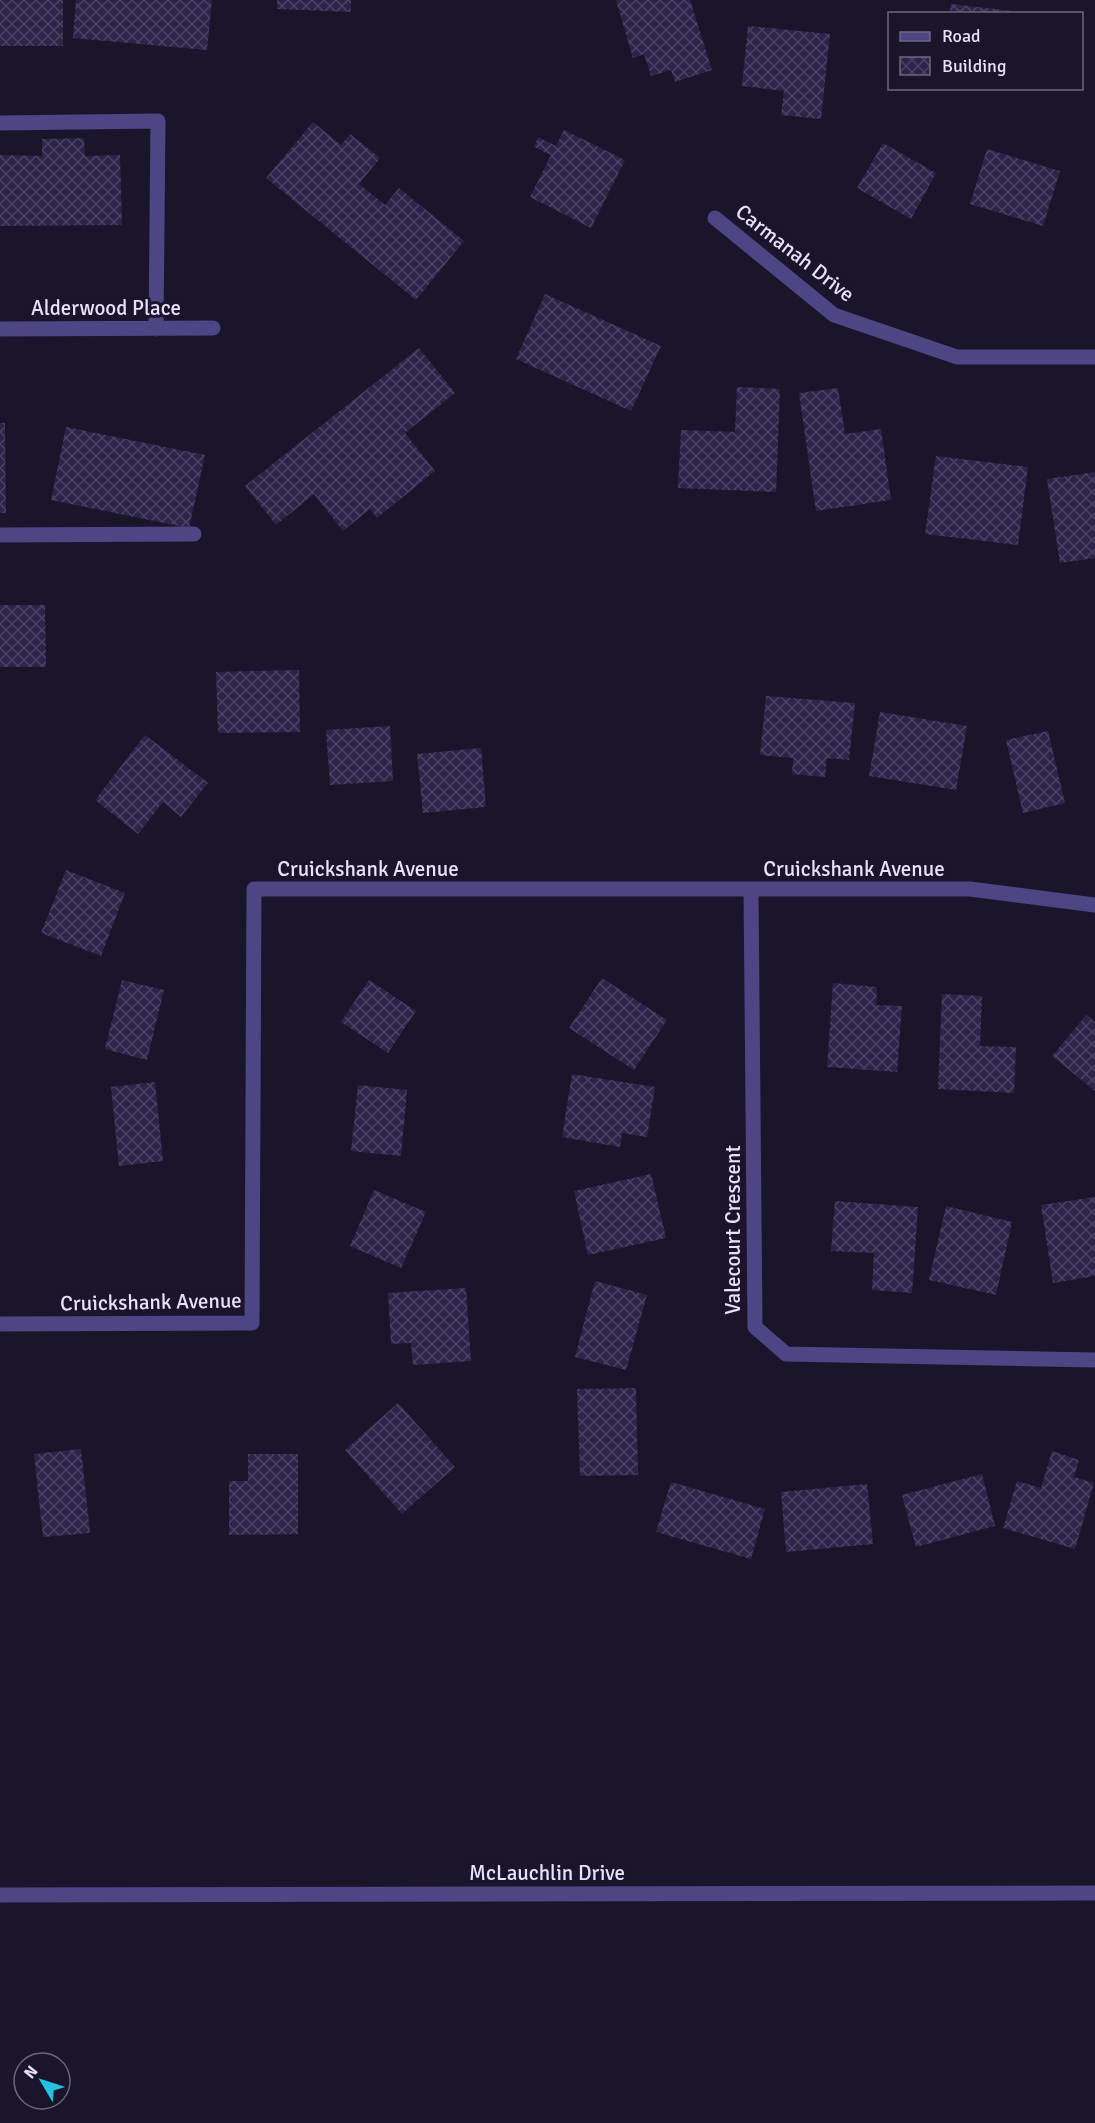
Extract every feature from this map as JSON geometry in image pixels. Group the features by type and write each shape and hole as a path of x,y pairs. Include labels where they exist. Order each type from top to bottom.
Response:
{"street":[{"path":"0,123 158,121 156,328"},
{"name":"Carmanah Drive","path":"715,218 834,315 957,357 1095,357"},
{"name":"Alderwood Place","path":"0,329 213,328"},
{"path":"0,535 194,534"},
{"name":"Cruickshank Avenue","path":"0,1324 252,1323 254,889 970,890 1095,904"},
{"name":"Valecourt Crescent","path":"751,890 754,1327 786,1354 1095,1360"},
{"name":"McLauchlin Drive","path":"0,1895 1095,1893"}],"building":[{"path":"0,0 63,0 63,46 0,46"},
{"path":"76,0 212,0 207,50 73,38"},
{"path":"277,0 351,0 351,12 277,9"},
{"path":"616,0 690,0 712,70 675,82 671,70 651,76 644,54 633,58"},
{"path":"951,4 1020,12 949,12"},
{"path":"748,26 830,34 821,119 781,115 784,91 742,86"},
{"path":"313,122 341,145 350,134 380,158 359,184 385,205 399,188 464,241 416,300 266,178"},
{"path":"564,130 625,160 591,228 530,197 551,155 534,147 538,137 556,146"},
{"path":"84,138 85,156 120,155 122,225 0,226 0,155 42,156 42,139"},
{"path":"883,143 936,173 911,219 857,188"},
{"path":"987,149 1060,171 1043,226 970,204"},
{"path":"545,294 661,346 631,411 516,359"},
{"path":"419,348 455,393 405,433 435,471 377,518 370,509 343,531 314,494 276,525 245,486"},
{"path":"737,387 780,389 776,492 678,488 681,430 735,432"},
{"path":"838,388 845,434 881,429 891,500 816,511 799,393"},
{"path":"0,423 5,423 6,513 0,513"},
{"path":"66,427 205,455 189,528 51,500"},
{"path":"936,456 1028,467 1018,545 925,534"},
{"path":"1095,472 1095,558 1060,563 1047,479"},
{"path":"0,605 45,605 46,667 0,667"},
{"path":"299,670 300,732 218,733 216,672"},
{"path":"766,696 855,703 849,760 827,758 825,777 792,774 793,758 760,755"},
{"path":"880,712 967,726 956,790 869,776"},
{"path":"390,726 393,781 330,785 326,730"},
{"path":"1048,731 1065,803 1023,813 1006,740"},
{"path":"145,735 208,783 181,817 163,802 138,834 95,800"},
{"path":"481,748 486,807 423,813 417,754"},
{"path":"66,870 125,893 101,956 41,933"},
{"path":"602,978 667,1020 634,1070 569,1028"},
{"path":"122,980 164,990 147,1060 105,1049"},
{"path":"369,980 416,1011 388,1053 341,1022"},
{"path":"833,983 877,987 876,1005 902,1006 897,1072 827,1067"},
{"path":"942,994 982,996 980,1046 1016,1047 1014,1093 938,1089"},
{"path":"1086,1015 1095,1022 1095,1091 1052,1056"},
{"path":"572,1074 655,1087 647,1137 622,1133 620,1147 562,1137"},
{"path":"155,1082 163,1161 119,1166 111,1087"},
{"path":"358,1085 407,1090 401,1156 351,1151"},
{"path":"651,1174 666,1238 588,1255 574,1191"},
{"path":"374,1190 426,1212 401,1268 350,1246"},
{"path":"1095,1197 1095,1276 1053,1283 1041,1205"},
{"path":"835,1201 918,1207 912,1293 872,1290 874,1253 831,1251"},
{"path":"946,1206 1012,1222 996,1295 929,1280"},
{"path":"595,1281 647,1295 626,1370 575,1357"},
{"path":"466,1288 471,1361 413,1365 411,1343 391,1344 388,1293"},
{"path":"636,1388 638,1475 580,1476 577,1389"},
{"path":"398,1403 455,1467 402,1514 345,1450"},
{"path":"81,1449 90,1533 43,1537 34,1454"},
{"path":"1052,1451 1079,1460 1074,1477 1094,1483 1075,1549 1003,1528 1017,1481 1041,1488"},
{"path":"248,1454 298,1454 298,1534 229,1535 229,1481 248,1481"},
{"path":"982,1474 995,1526 916,1547 902,1495"},
{"path":"671,1482 765,1509 751,1559 656,1532"},
{"path":"867,1484 873,1544 786,1552 781,1492"}]}
